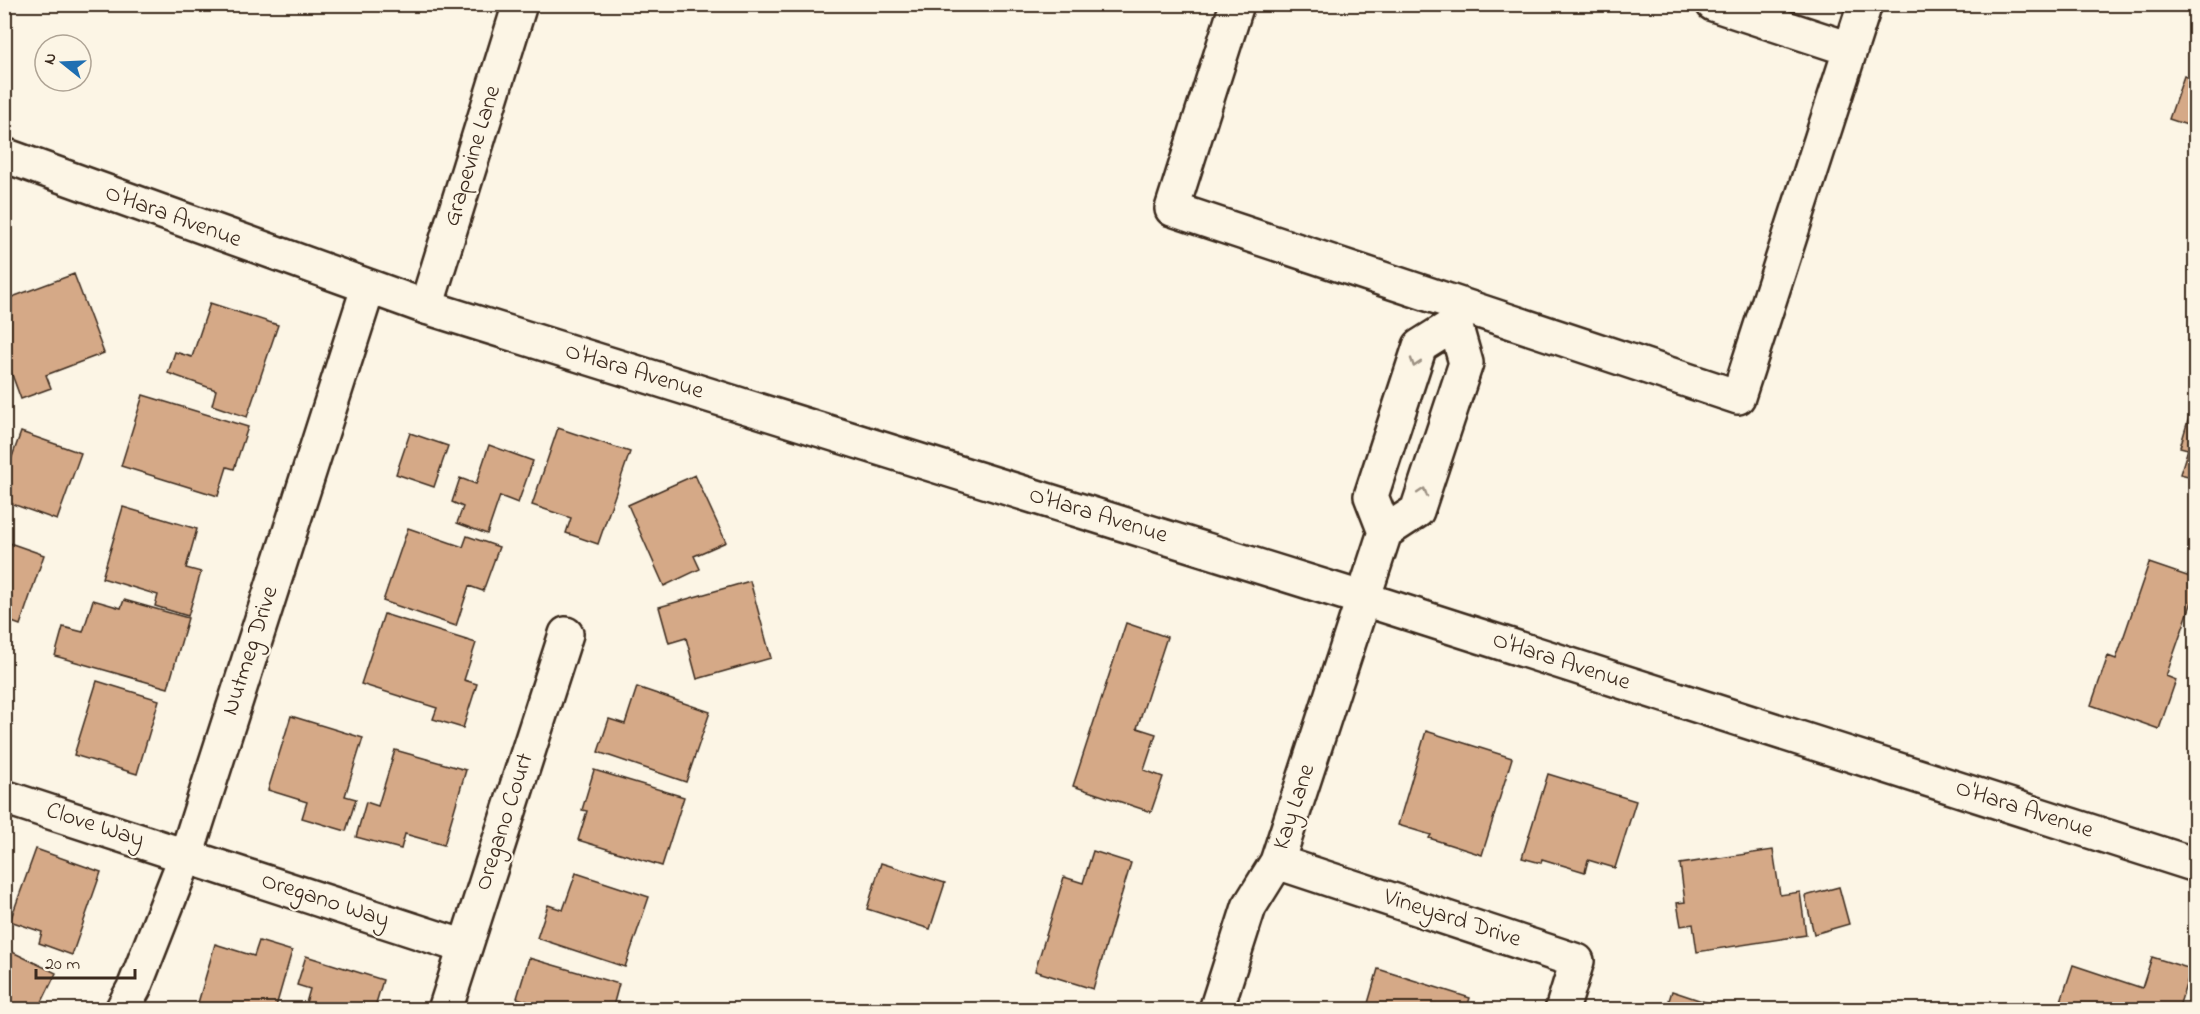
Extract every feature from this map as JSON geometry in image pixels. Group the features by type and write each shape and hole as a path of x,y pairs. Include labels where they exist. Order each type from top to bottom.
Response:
{"street":[{"name":"Grapevine Lane","path":"426,307 520,4"},
{"path":"1237,4 1172,209 1458,314 1738,397 1865,4"},
{"path":"1713,4 1850,49"},
{"name":"O'Hara Avenue","path":"4,155 426,307 1364,599 2196,864"},
{"name":"Nutmeg Drive","path":"122,1010 134,988 186,856 369,288"},
{"path":"1458,314 1466,363 1417,512 1385,532 1371,496 1420,346 1458,314"},
{"name":"Kay Lane","path":"1216,1010 1249,907 1277,862 1385,532"},
{"name":"Oregano Court","path":"445,1010 566,634"},
{"name":"Clove Way","path":"4,797 186,856"},
{"name":"Oregano Way","path":"186,856 465,947"},
{"name":"Vineyard Drive","path":"1277,862 1577,960 1562,1010"}],"building":[{"path":"2184,76 2196,80 2196,128 2169,119"},
{"path":"74,274 104,353 46,375 51,388 21,399 4,353 4,300"},
{"path":"210,303 278,325 247,417 212,405 216,390 168,373 175,352 192,357"},
{"path":"2196,394 2196,478 2180,474 2188,449 2180,447"},
{"path":"143,395 248,427 234,469 227,467 218,496 121,466"},
{"path":"558,428 630,452 598,544 566,533 571,518 532,505"},
{"path":"21,432 81,453 57,520 4,501 4,479"},
{"path":"410,433 448,446 434,487 396,474"},
{"path":"489,445 533,461 518,503 500,496 487,534 457,523 463,507 452,502 460,478 476,484"},
{"path":"695,475 726,542 694,556 700,569 664,586 628,505"},
{"path":"123,507 197,529 186,568 201,572 188,616 155,606 158,595 102,578"},
{"path":"408,528 463,547 467,536 499,547 483,591 469,586 456,626 383,601"},
{"path":"4,541 44,555 20,625 4,619"},
{"path":"2149,563 2196,579 2196,590 2166,676 2176,680 2159,729 2091,705 2108,656 2116,659"},
{"path":"750,581 771,658 697,679 686,638 669,643 659,607"},
{"path":"93,600 121,608 124,600 188,618 168,688 55,656 63,627 83,632"},
{"path":"384,614 476,643 464,680 477,684 463,728 433,719 437,708 361,684"},
{"path":"1126,623 1167,637 1137,728 1156,734 1144,770 1163,777 1151,812 1073,786"},
{"path":"97,681 159,700 137,774 74,755"},
{"path":"637,687 710,712 686,782 598,752 609,719 625,724"},
{"path":"291,716 363,738 345,796 356,799 346,831 302,818 307,802 268,790"},
{"path":"1426,731 1512,758 1482,855 1429,838 1431,835 1398,825"},
{"path":"395,750 466,770 444,845 405,834 401,849 356,837 366,802 378,806"},
{"path":"594,770 684,797 662,866 578,840 587,811 582,810"},
{"path":"1548,774 1636,801 1615,868 1588,860 1585,872 1542,859 1541,863 1522,858"},
{"path":"36,849 101,872 72,955 39,943 42,932 10,921"},
{"path":"1773,850 1780,895 1800,892 1806,935 1697,952 1693,924 1681,926 1677,903 1685,902 1680,864"},
{"path":"1093,851 1131,863 1093,989 1035,971 1064,877 1083,883"},
{"path":"881,863 945,883 930,929 867,909"},
{"path":"576,873 649,897 625,967 537,938 548,905 563,910"},
{"path":"1839,887 1849,924 1814,934 1805,896"},
{"path":"259,941 292,951 275,1010 196,1010 215,944 254,956"},
{"path":"4,948 56,973 38,1010 4,1010"},
{"path":"306,956 383,980 374,1010 304,1010 310,989 297,985"},
{"path":"2152,957 2191,969 2178,1010 2058,1010 2073,965 2142,988"},
{"path":"529,958 619,984 612,1010 525,1010 527,1001 517,998"},
{"path":"1378,969 1470,998 1466,1010 1366,1010"},
{"path":"1672,991 1729,1010 1666,1010"}]}
